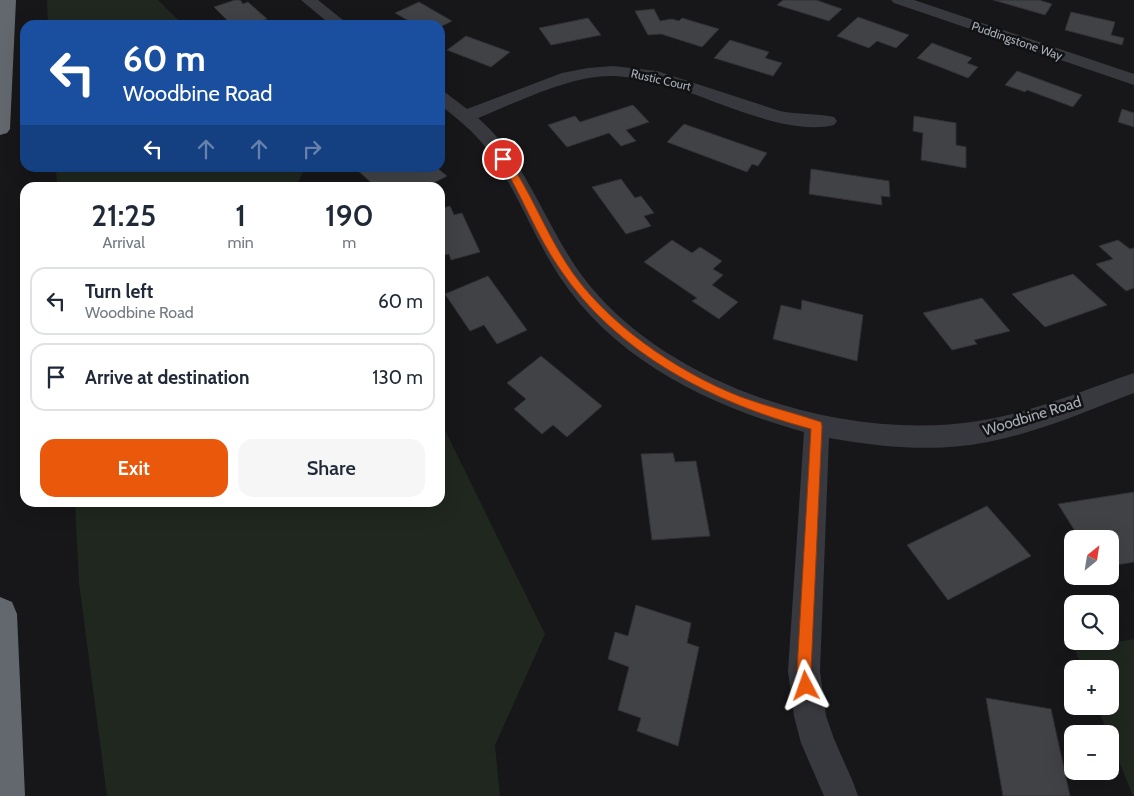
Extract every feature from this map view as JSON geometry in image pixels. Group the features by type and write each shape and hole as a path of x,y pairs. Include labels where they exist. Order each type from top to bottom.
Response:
{"highway":[{"path":"0,129 8,0"},
{"path":"0,614 6,796"}],"street":[{"path":"309,0 335,20"},
{"name":"Puddingstone Way","path":"899,0 1134,80"},
{"name":"Rustic Court","path":"466,116 568,77 613,71 652,76 776,116 796,120 828,120"},
{"name":"Woodbine Road","path":"445,101 466,116 493,144 514,174 562,265 584,295 613,323 648,351 683,373 735,399 785,418 817,426 872,435 926,438 977,433 1023,422 1134,383"},
{"path":"817,426 804,671 810,716 818,743 841,794"}],"shaded area":[{"path":"47,0 158,0 178,20 48,20"},
{"path":"56,172 303,172 298,182 57,182"},
{"path":"445,430 545,634 495,745 500,796 107,796 79,583 75,507 445,507"},
{"path":"1134,639 1134,796 1119,761 1119,725 1104,725 1101,715 1119,715 1119,660 1079,660 1075,650 1119,650 1119,642"}],"building":[{"path":"240,0 243,4 248,2 267,19 227,20 214,7"},
{"path":"783,0 816,0 842,9 829,21 777,5"},
{"path":"993,0 1039,0 1052,4 1045,15"},
{"path":"419,2 452,21 445,24 445,20 407,20 395,13"},
{"path":"654,9 660,21 672,19 679,21 682,18 719,29 702,47 661,34 648,35 635,11"},
{"path":"1071,12 1115,22 1111,35 1124,38 1122,45 1065,30"},
{"path":"858,17 909,35 896,48 877,41 869,48 837,36"},
{"path":"588,18 601,35 551,45 539,28"},
{"path":"466,36 510,52 491,67 447,50"},
{"path":"730,40 769,52 765,58 782,63 773,76 714,58"},
{"path":"932,43 972,58 967,63 978,67 968,78 917,58"},
{"path":"1017,71 1082,95 1073,107 1027,90 1025,92 1005,85"},
{"path":"633,105 649,122 626,130 636,141 621,146 609,133 567,147 548,125 575,116 580,122"},
{"path":"1122,109 1134,113 1134,127 1118,122"},
{"path":"914,116 956,123 956,145 966,147 966,168 921,160 923,133 913,131"},
{"path":"684,124 767,153 758,166 752,164 747,172 667,142"},
{"path":"811,169 889,181 890,197 881,196 882,205 809,194"},
{"path":"359,172 442,172 447,176 436,182 370,182"},
{"path":"621,179 635,198 641,196 654,213 644,216 651,226 626,234 592,187"},
{"path":"450,206 454,215 462,213 480,252 451,260 449,254 445,255 445,208"},
{"path":"672,240 692,253 700,247 722,261 713,269 723,275 712,285 738,302 719,319 692,301 697,298 644,262"},
{"path":"1118,240 1130,249 1134,248 1134,288 1126,291 1096,264 1113,259 1099,246"},
{"path":"1073,274 1107,305 1045,327 1012,294"},
{"path":"488,276 527,330 497,344 484,325 470,331 445,294"},
{"path":"982,298 1010,331 974,340 977,344 952,350 923,313"},
{"path":"802,300 863,315 857,361 773,339 781,305 801,310"},
{"path":"541,356 602,406 567,437 553,425 542,434 514,409 526,399 507,383"},
{"path":"673,453 675,462 696,461 710,536 652,540 641,454"},
{"path":"1134,492 1134,562 1119,564 1119,530 1074,530 1058,504"},
{"path":"987,506 1031,556 948,600 907,545"},
{"path":"636,605 691,623 687,643 699,647 678,746 637,731 641,718 618,710 629,667 608,659 615,632 628,636"},
{"path":"986,698 1051,709 1064,769 1064,780 1067,780 1070,796 1003,796"}],"route":[{"path":"503,159 514,174 562,265 584,295 613,323 648,351 683,373 735,399 785,418 817,426 804,671 806,686"}]}
